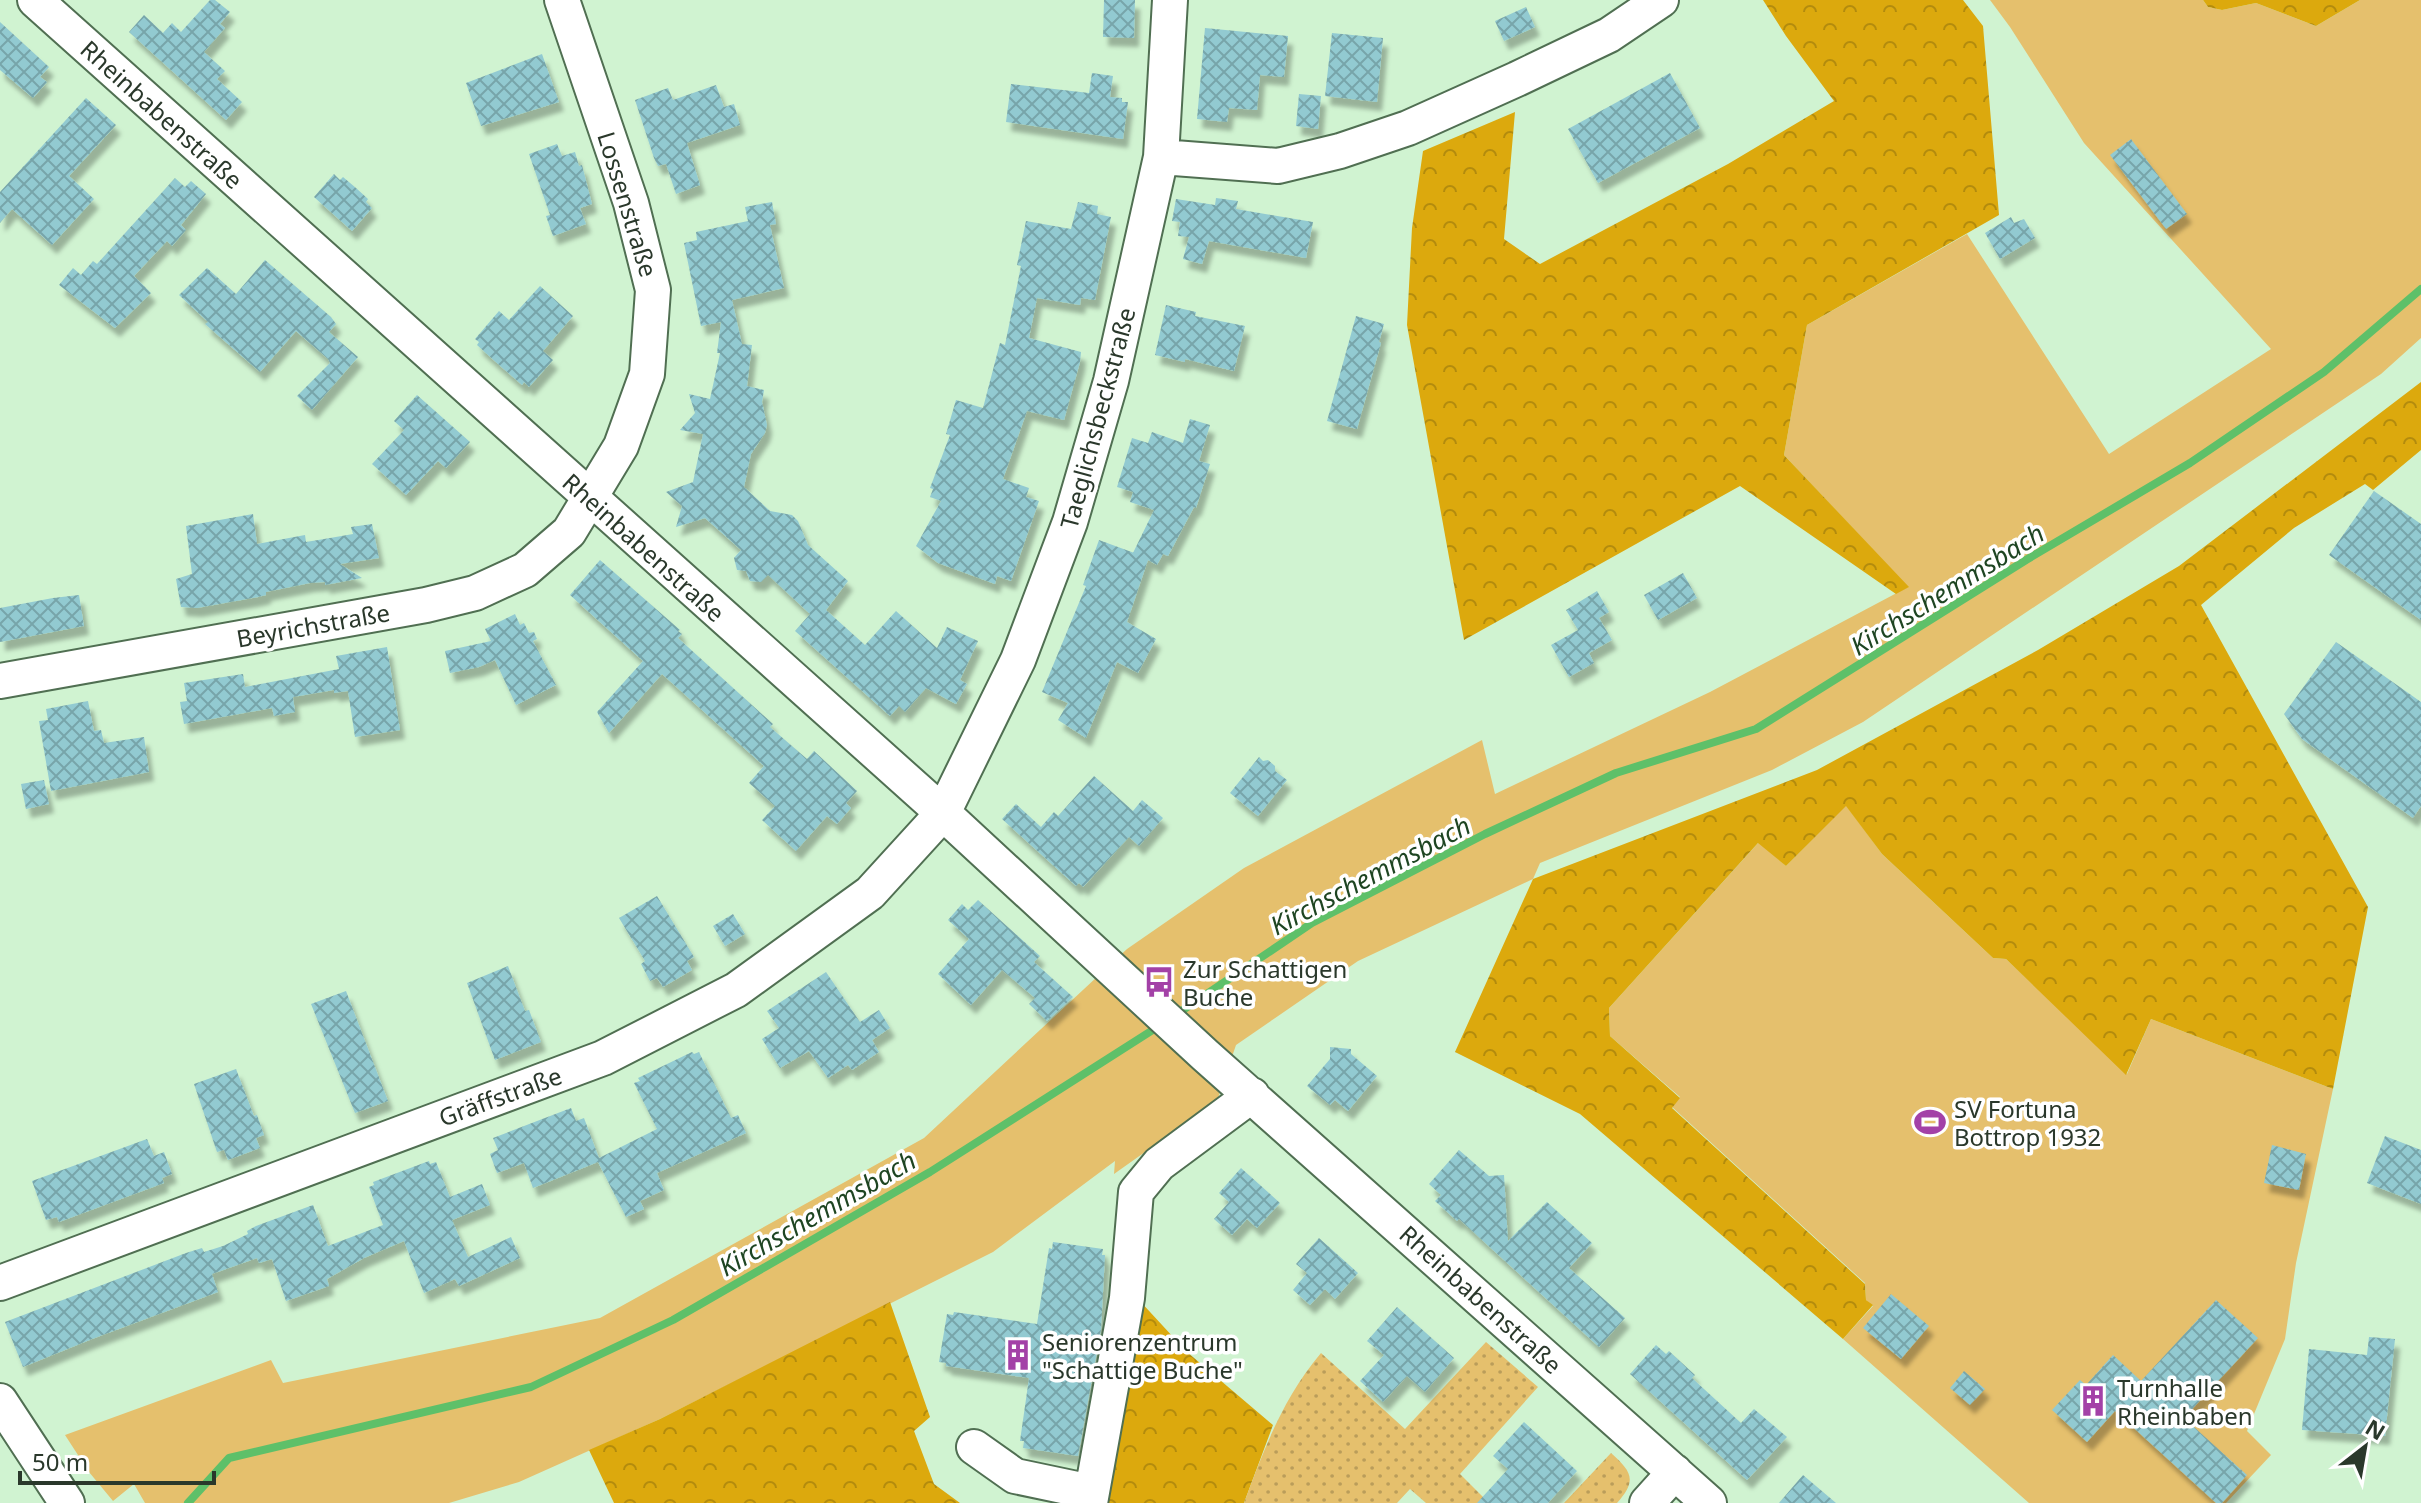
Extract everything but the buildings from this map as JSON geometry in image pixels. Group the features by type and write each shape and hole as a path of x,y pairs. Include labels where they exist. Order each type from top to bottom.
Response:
{"street":[{"name":"Rheinbabenstraße","path":"35,0 943,813 1195,1046 1709,1503"},
{"name":"Lossenstraße","path":"562,0 631,203 653,290 647,374 621,446 590,498"},
{"name":"Taeglichsbeckstraße","path":"943,813 1018,660 1070,522 1111,381 1161,157 1170,0"},
{"path":"1161,157 1278,166 1340,151 1408,128 1517,79 1609,35 1661,0"},
{"name":"Beyrichstraße","path":"0,681 426,605 475,593 525,570 569,532 590,498"},
{"name":"Gräffstraße","path":"0,1283 617,1051 736,990 870,893 943,813"},
{"path":"974,1447 1015,1476 1090,1498 1127,1298 1136,1192 1159,1164 1252,1095"},
{"path":"0,1401 67,1503"},
{"path":"1647,1503 1675,1472"}],"shaded area":[{"path":"1990,0 2203,0 2208,7 2222,10 2256,3 2316,26 2360,0 2421,0 2421,338 2381,374 1863,722 1772,770 1540,863 1533,879 1358,961 1236,1045 1217,1101 1114,1174 1115,1161 993,1252 660,1419 519,1482 449,1503 145,1503 134,1484 113,1501 89,1472 65,1435 271,1360 283,1383 600,1318 924,1138 1127,949 1244,868 1482,740 1495,794 1710,692 1908,587 1784,455 1807,325 1967,234 2109,454 2271,349 2084,143"},
{"path":"1846,805 1882,854 1993,958 2006,959 2127,1074 2151,1019 2333,1089 2296,1263 2285,1339 2247,1431 2271,1455 2226,1503 2029,1503 1843,1339 1873,1306 1866,1300 1865,1283 1672,1107 1680,1097 1610,1036 1609,1008 1759,842 1786,866"},
{"path":"1486,1342 1538,1387 1460,1474 1489,1503 1426,1503 1410,1489 1397,1503 1244,1503 1285,1406 1321,1353 1405,1429"},
{"path":"1611,1453 1627,1471 1630,1482 1617,1503 1564,1503"}],"green space":[{"path":"1763,0 1963,0 1983,26 1999,215 1807,325 1784,455 1909,587 1896,594 1740,486 1464,640 1407,325 1412,228 1423,151 1515,112 1504,239 1540,264 1728,164 1834,101"},
{"path":"2203,0 2360,0 2316,26 2256,3 2222,10 2208,7"},
{"path":"2421,382 2421,450 2373,490 2365,484 2294,528 2201,605 2368,907 2333,1089 2151,1019 2126,1075 2006,959 1993,958 1882,854 1846,806 1786,866 1758,843 1609,1008 1610,1036 1680,1098 1672,1108 1865,1284 1866,1300 1873,1305 1843,1339 1580,1114 1455,1052 1533,879 1817,770 2038,650 2179,566"},
{"path":"1138,1299 1187,1352 1273,1425 1244,1503 1102,1503"},
{"path":"890,1302 930,1417 914,1431 934,1484 960,1503 614,1503 589,1450 660,1419"}],"waterway":[{"name":"Kirchschemmsbach","path":"1174,1016 1312,923 1485,834 1616,773 1756,729 2026,560 2190,463 2324,372 2421,289"},
{"name":"Kirchschemmsbach","path":"188,1503 229,1458 531,1387 673,1320 930,1172 1159,1026"}],"place":[{"name":"Zur Schattigen Buche","path":"1159,982"},
{"name":"SV Fortuna Bottrop 1932","path":"1930,1122"},
{"name":"Seniorenzentrum \"Schattige Buche\"","path":"1018,1355"},
{"name":"Turnhalle Rheinbaben","path":"2093,1401"}]}
